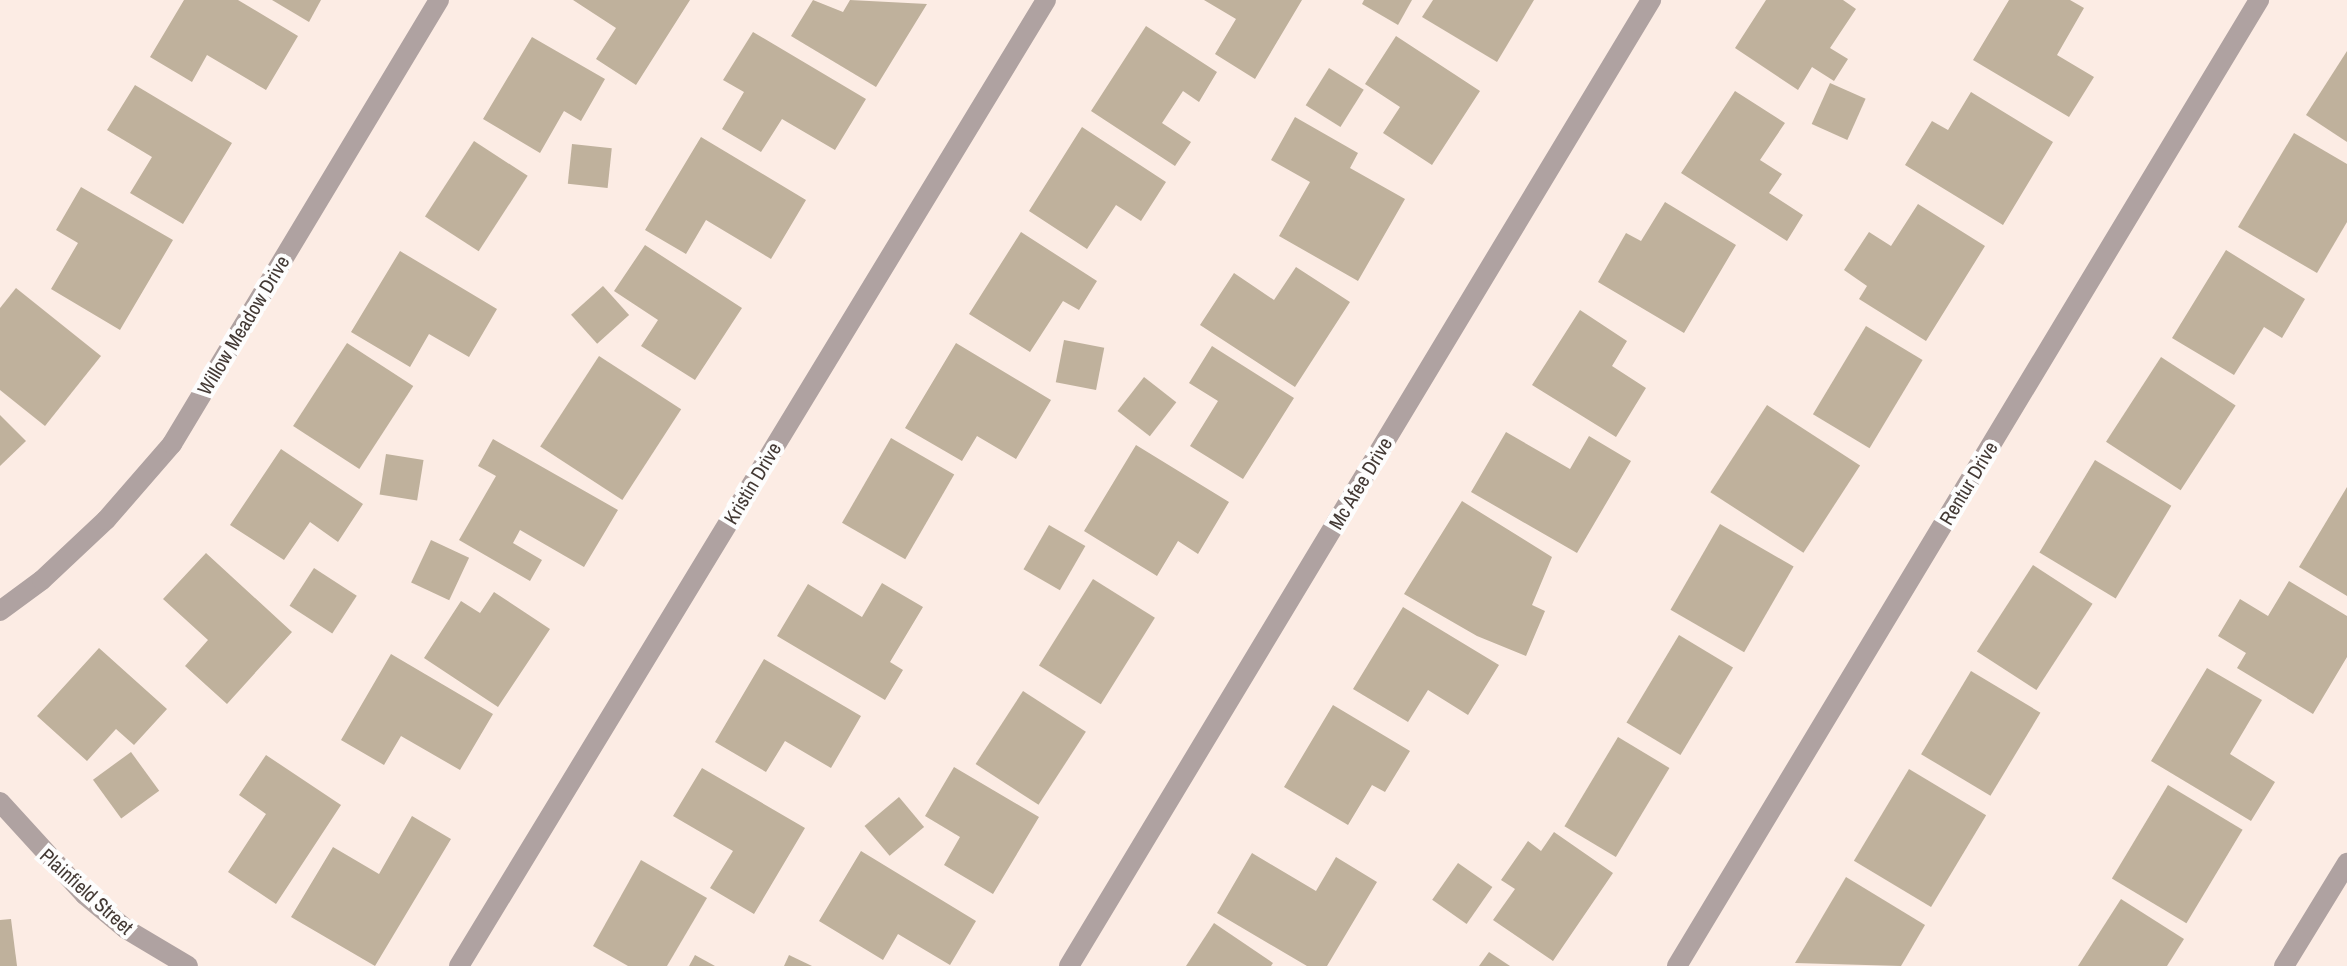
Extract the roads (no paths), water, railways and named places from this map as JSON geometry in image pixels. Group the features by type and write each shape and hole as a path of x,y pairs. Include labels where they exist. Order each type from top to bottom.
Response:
{"street":[{"name":"Willow Meadow Drive","path":"0,611 106,520 172,444 439,0"},
{"name":"Kristin Drive","path":"459,966 1046,0"},
{"name":"Mc Afee Drive","path":"1069,966 1651,0"},
{"name":"Rentur Drive","path":"1677,966 2259,0"},
{"name":"Plainfield Street","path":"0,802 85,895 126,929 188,966"},
{"path":"2284,966 2347,863"}]}
